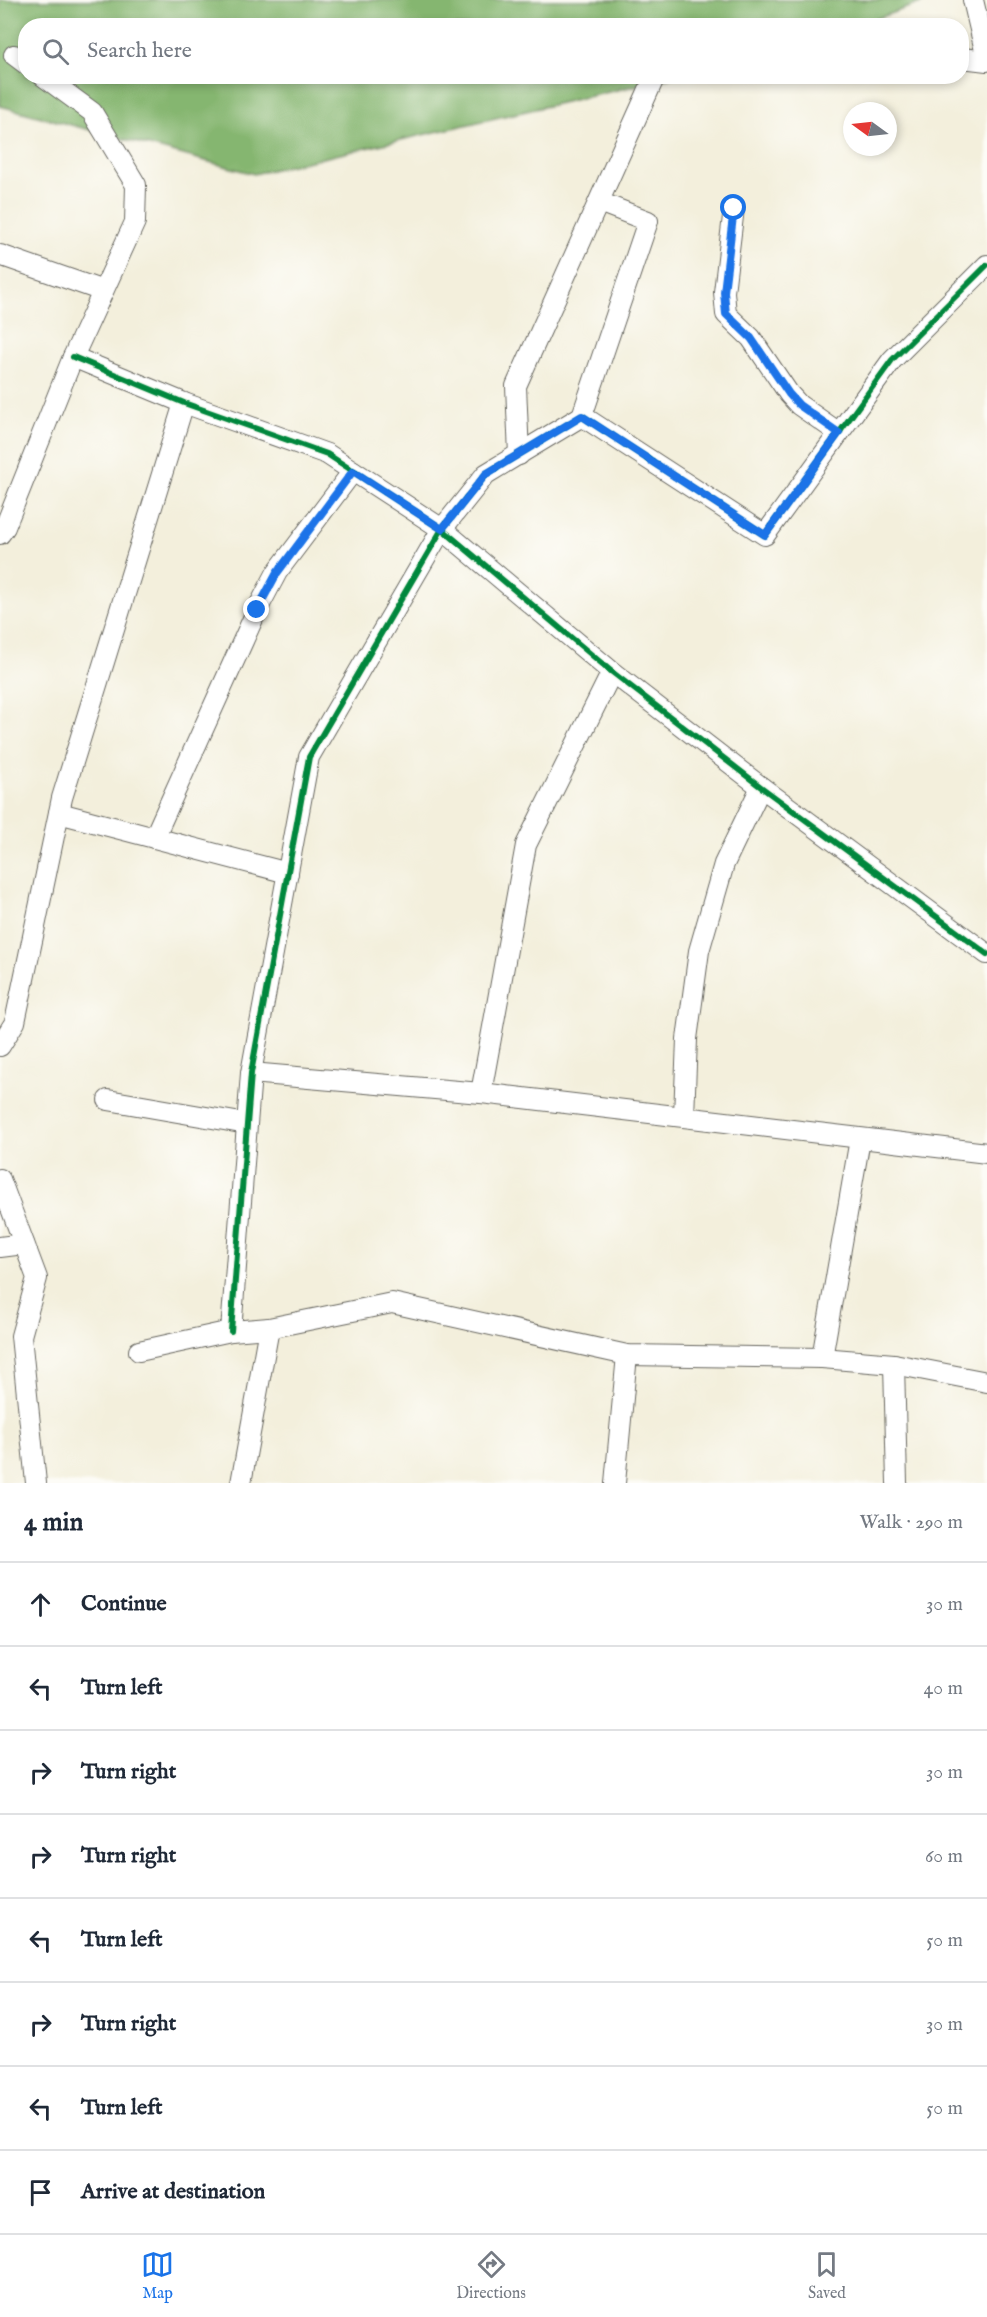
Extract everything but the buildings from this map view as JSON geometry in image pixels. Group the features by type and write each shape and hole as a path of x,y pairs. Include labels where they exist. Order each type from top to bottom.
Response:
{"street":[{"path":"969,59 987,60 973,0"},
{"path":"2,528 73,357 135,222 136,185 93,112 55,84"},
{"path":"519,455 516,386 651,84"},
{"path":"231,1331 251,1073 309,757 442,529 486,474 582,416 648,221 599,202"},
{"path":"734,208 724,292 726,314 751,338 765,357 777,380 794,399 839,433"},
{"path":"0,255 103,291"},
{"path":"582,416 765,535 892,360 987,265"},
{"path":"73,357 184,403 327,454 442,529 612,672 761,788 987,954"},
{"path":"0,1046 15,1022 59,813 184,403"},
{"path":"154,838 257,610 277,573 353,471"},
{"path":"481,1093 526,845 612,672"},
{"path":"684,1116 687,1039 699,951 724,864 761,788"},
{"path":"59,813 288,873"},
{"path":"251,1073 481,1093 987,1153"},
{"path":"108,1100 247,1124"},
{"path":"822,1358 860,1139"},
{"path":"0,1179 37,1278 21,1336 36,1483"},
{"path":"0,1247 24,1244"},
{"path":"139,1351 231,1331 268,1328 392,1303 627,1355 822,1358 894,1364 987,1382"},
{"path":"241,1483 268,1328"},
{"path":"615,1483 627,1355"},
{"path":"894,1364 897,1483"}],"green space":[{"path":"0,0 929,0 878,18 18,18 18,84 643,84 254,174 0,106"}],"cycle path":[{"path":"231,1331 251,1073 309,757 442,529 486,474 582,416 765,535 892,360 987,265"},
{"path":"73,357 184,403 327,454 442,529 612,672 761,787 987,954"}],"route":[{"path":"257,610 277,573 353,471 442,529 486,474 582,416 765,535 839,433 799,405 777,380 765,357 751,338 726,314 724,292 734,208"}]}
